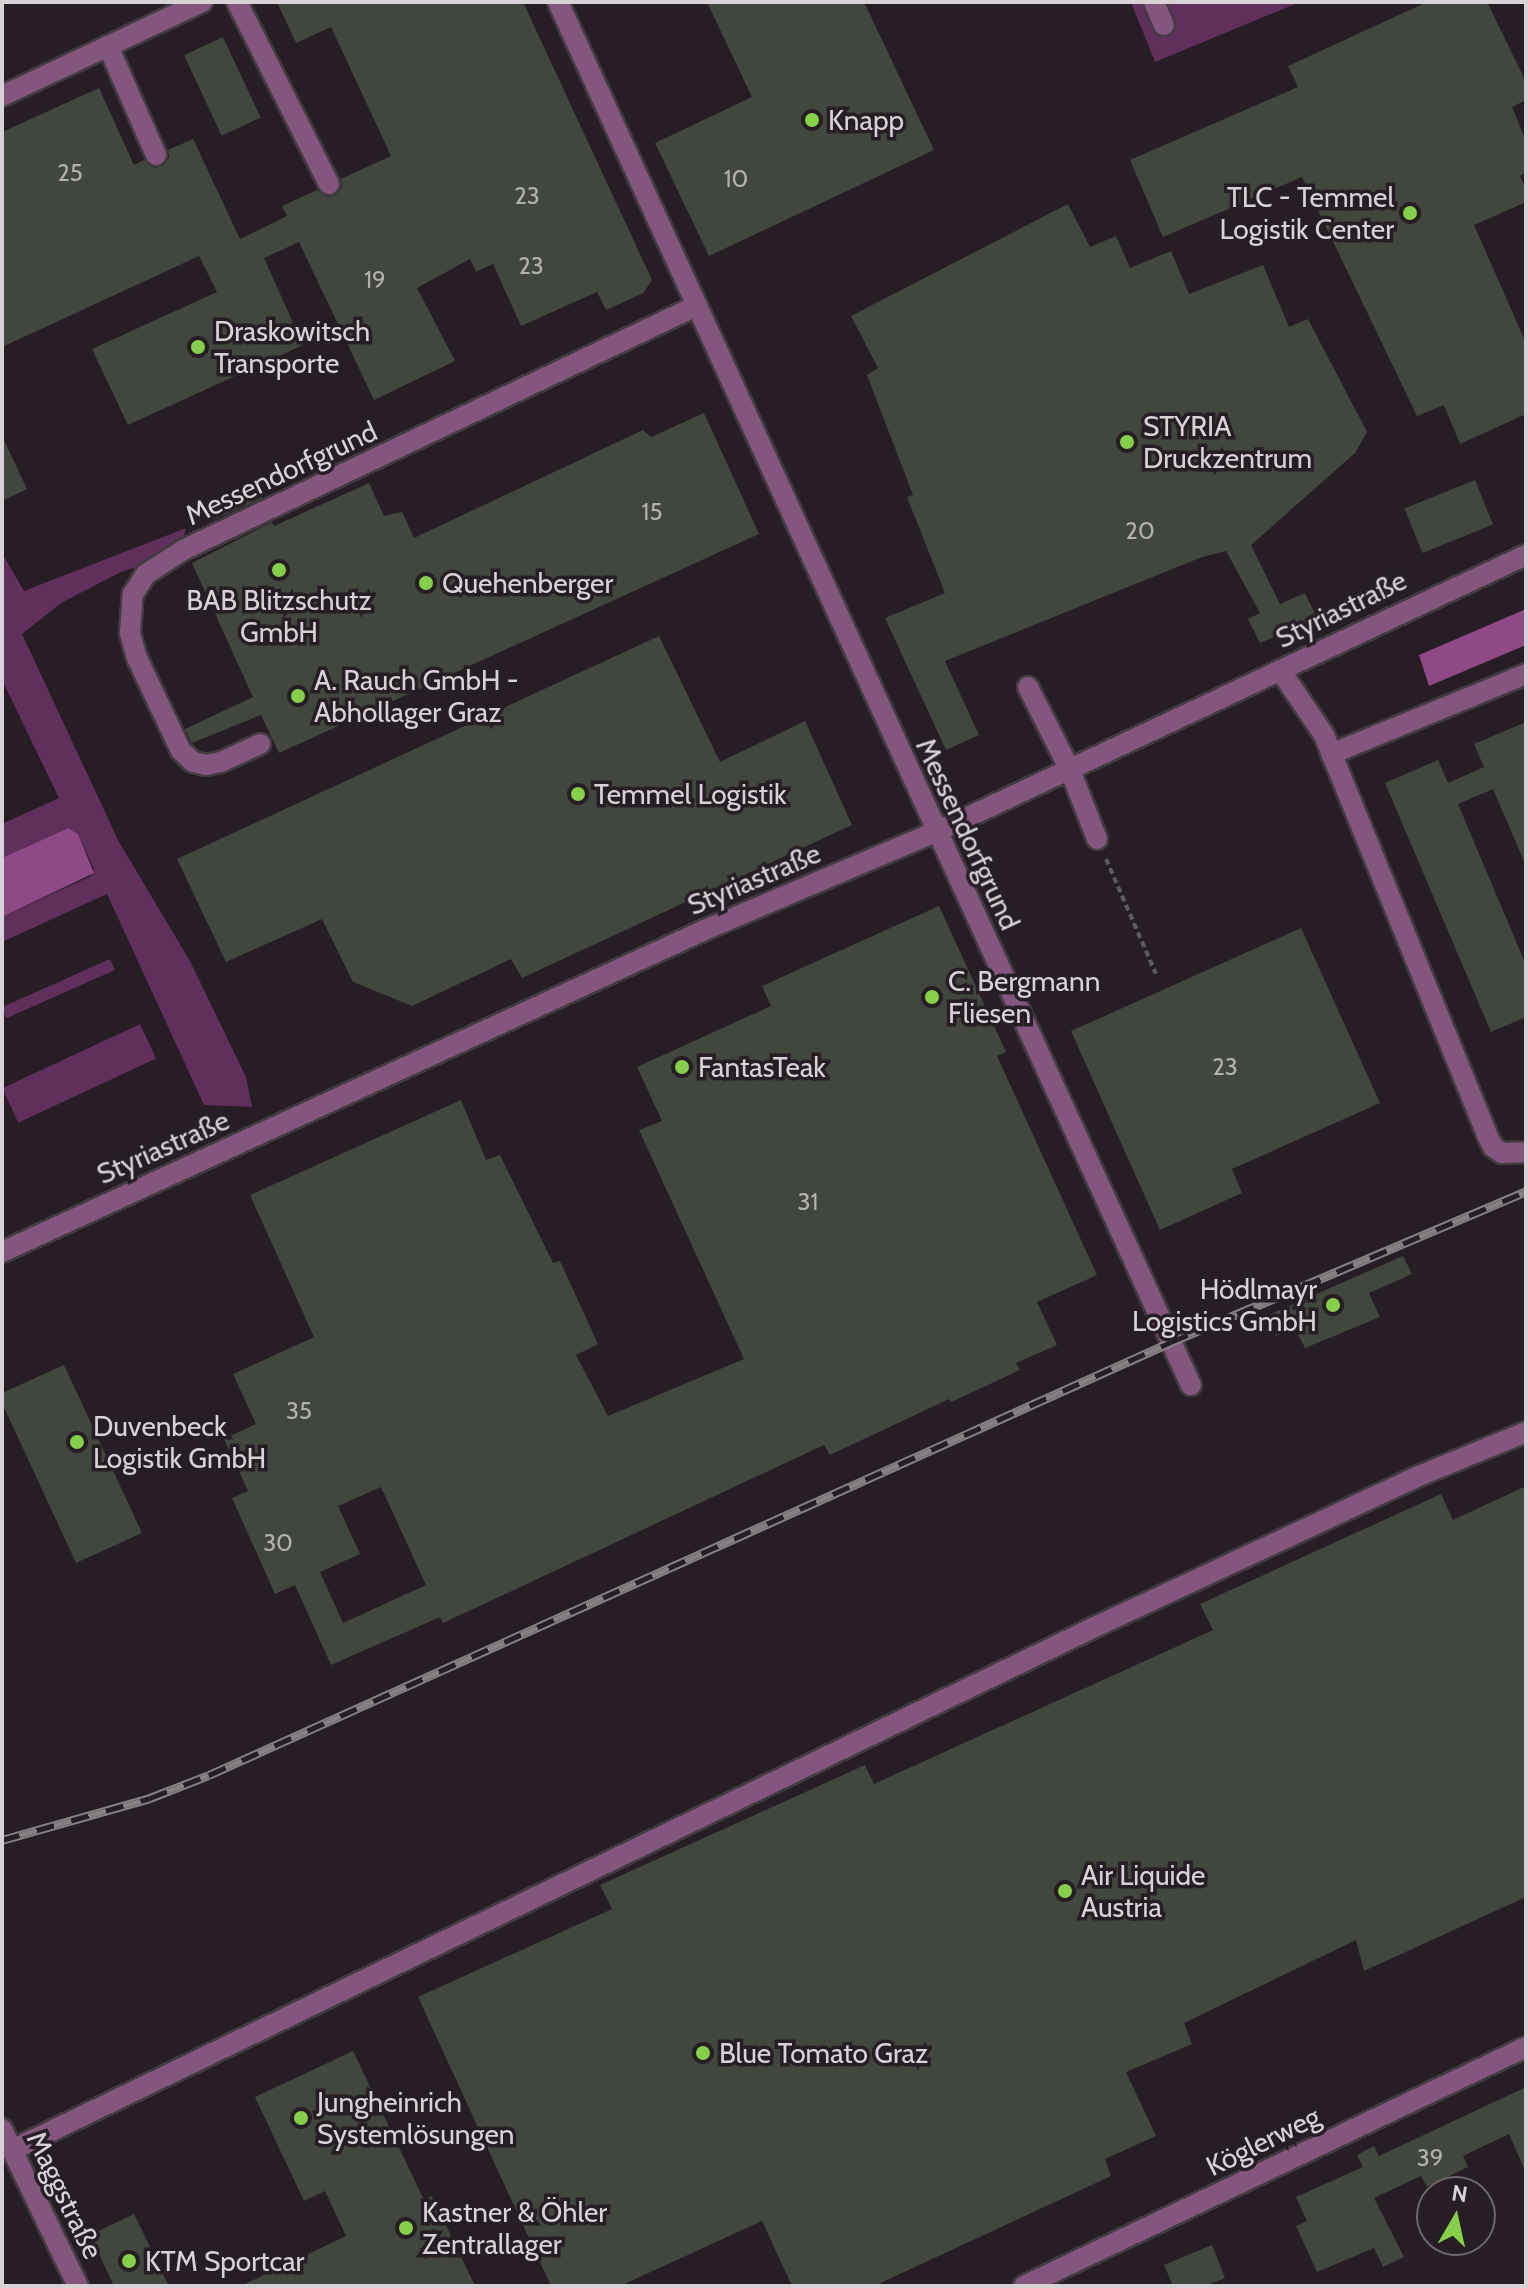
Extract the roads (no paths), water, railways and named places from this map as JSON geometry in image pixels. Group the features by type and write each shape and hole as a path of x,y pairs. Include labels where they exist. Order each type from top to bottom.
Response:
{"street":[{"path":"2,96 202,2"},
{"path":"237,2 329,184"},
{"name":"Messendorfgrund","path":"558,2 1191,1385"},
{"path":"1154,2 1164,25"},
{"path":"108,46 156,155"},
{"name":"Messendorfgrund","path":"260,744 206,765 193,762 181,751 137,658 130,633 133,594 146,574 185,549 696,306"},
{"name":"Styriastraße","path":"2,1252 707,929 936,832 1526,555"},
{"path":"1280,670 1324,735 1493,1147 1502,1153 1526,1152"},
{"path":"1331,754 1526,674"},
{"path":"1028,687 1070,770 1097,839"},
{"path":"12,2150 1097,1626 1414,1478 1526,1432"},
{"name":"Köglerweg","path":"1024,2286 1526,2047"},
{"name":"Maggstraße","path":"2,2129 78,2286"}],"railway":[{"path":"2,1840 150,1798 209,1775 1171,1342 1526,1191"}],"place":[{"name":"Knapp","path":"812,120"},
{"name":"TLC - Temmel Logistik Center","path":"1410,213"},
{"name":"Draskowitsch Transporte","path":"198,347"},
{"name":"STYRIA Druckzentrum","path":"1127,442"},
{"name":"BAB Blitzschutz GmbH","path":"279,570"},
{"name":"Quehenberger","path":"426,583"},
{"name":"A. Rauch GmbH - Abhollager Graz","path":"298,696"},
{"name":"Temmel Logistik","path":"578,794"},
{"name":"C. Bergmann Fliesen","path":"932,997"},
{"name":"FantasTeak","path":"682,1067"},
{"name":"Hödlmayr Logistics GmbH","path":"1333,1305"},
{"name":"Duvenbeck Logistik GmbH","path":"77,1442"},
{"name":"Air Liquide Austria","path":"1065,1891"},
{"name":"Blue Tomato Graz","path":"703,2053"},
{"name":"Jungheinrich Systemlösungen","path":"301,2118"},
{"name":"Kastner & Öhler Zentrallager","path":"406,2228"},
{"name":"KTM Sportcar","path":"129,2261"}]}
